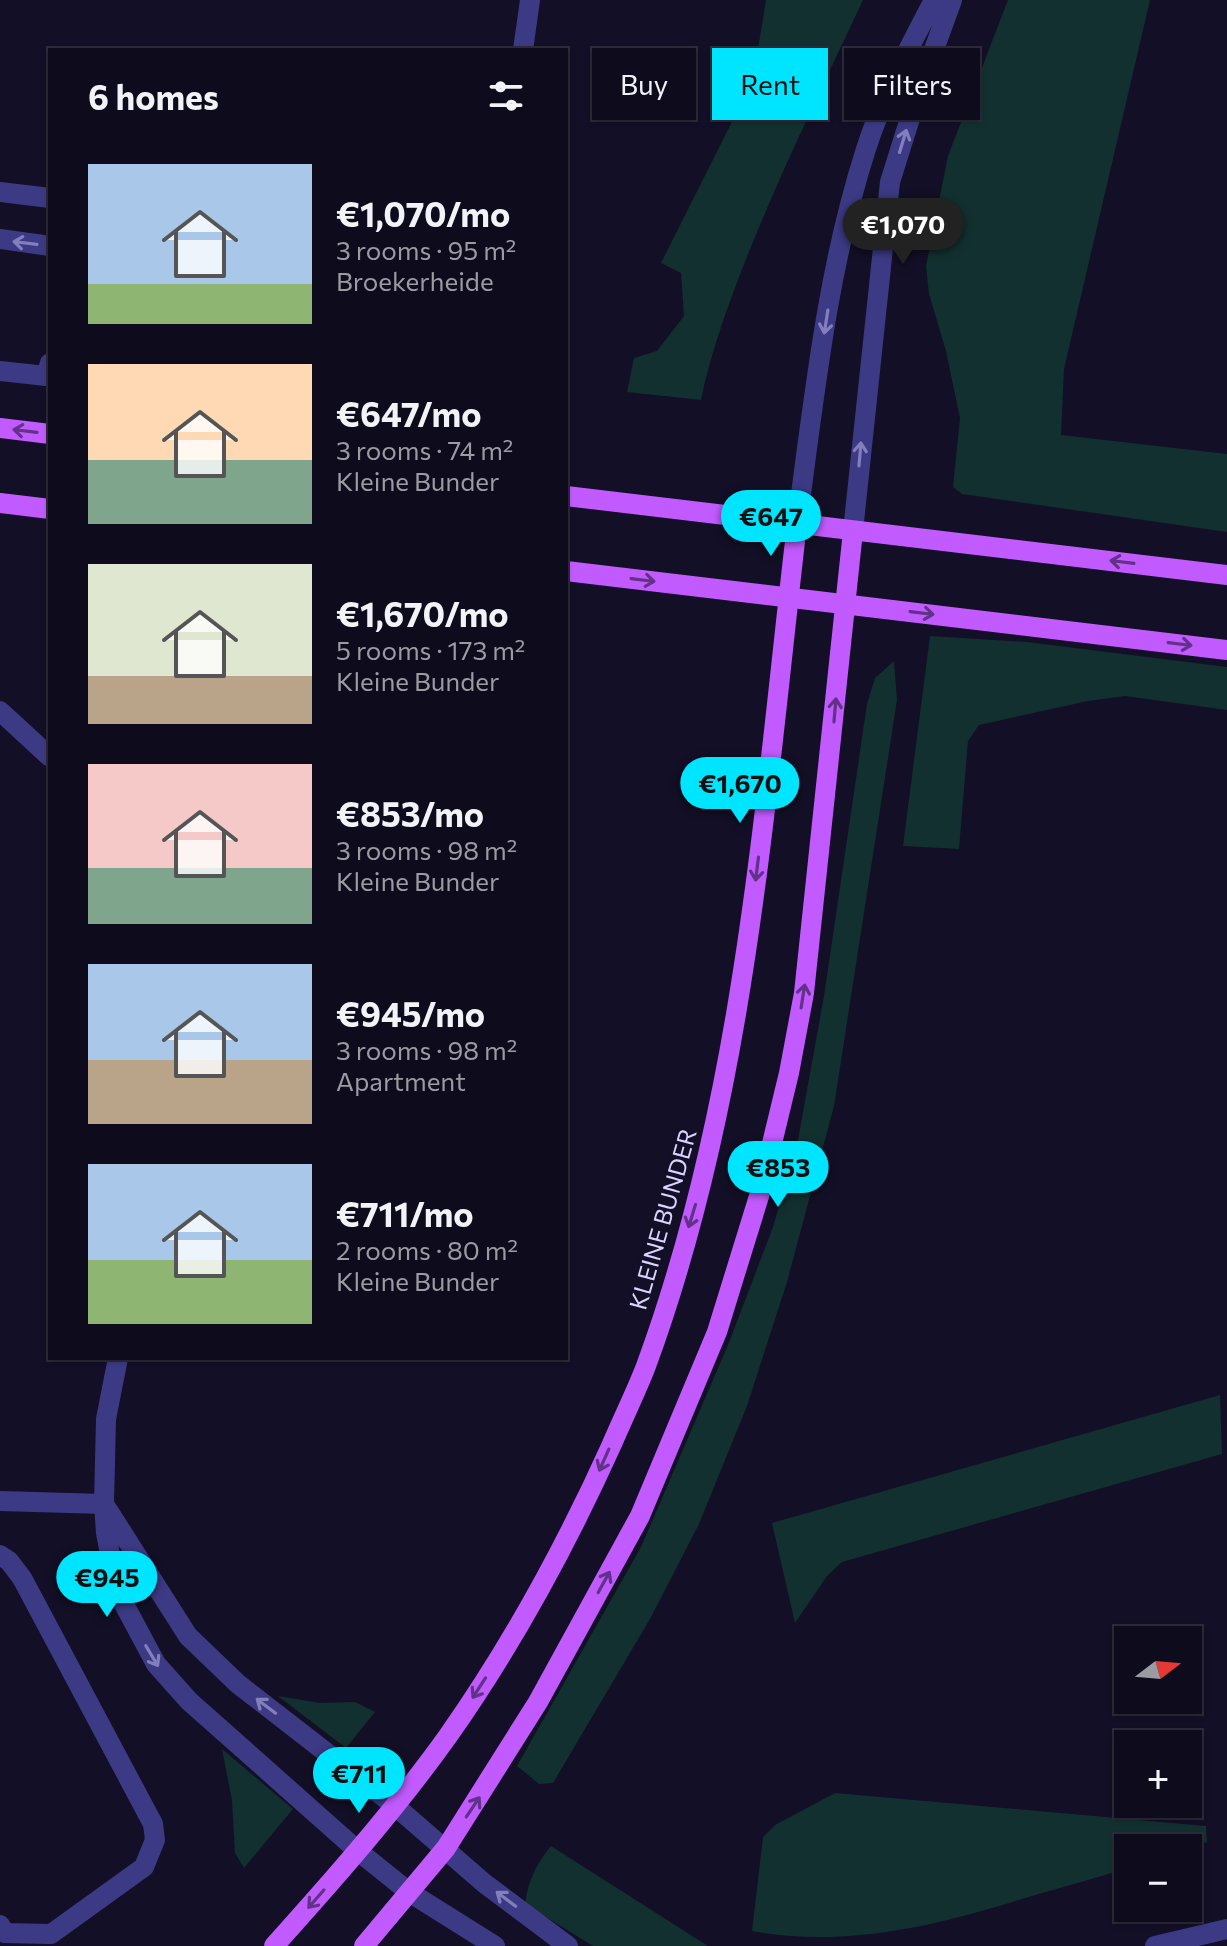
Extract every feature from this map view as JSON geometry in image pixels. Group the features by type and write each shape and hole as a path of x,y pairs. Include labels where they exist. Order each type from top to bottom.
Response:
{"main road":[{"path":"0,428 48,434"},
{"path":"568,496 1227,575"},
{"path":"0,503 48,509"},
{"name":"KLEINE BUNDER","path":"274,1946 358,1851 447,1737 527,1611 581,1511 646,1367 704,1178 719,1109 752,905 797,524"},
{"path":"364,1946 446,1848 538,1702 640,1516 717,1332 760,1193 789,1073 804,993 853,531"},
{"path":"568,571 1227,650"}],"street":[{"path":"523,48 530,0"},
{"path":"797,524 831,286 852,196 866,146 890,85 934,0"},
{"path":"853,531 890,182 952,0"},
{"path":"0,192 48,198"},
{"path":"0,239 48,246"},
{"path":"0,371 46,376 48,370"},
{"path":"0,711 48,755"},
{"path":"118,1360 106,1419 106,1533 117,1591 156,1664 189,1701 358,1851 409,1892 495,1946"},
{"path":"0,1501 104,1504"},
{"path":"104,1504 188,1636 238,1684 394,1805 484,1883 568,1946"},
{"path":"0,1555 22,1578 153,1824 155,1840 144,1867 51,1934 5,1933 0,1925"},
{"path":"1155,1946 1227,1929"}],"green space":[{"path":"766,0 863,0 828,75 828,48 758,48"},
{"path":"1008,0 1150,0 1064,369 1061,435 1227,454 1227,532 962,494 953,487 960,418 946,351 929,294 926,266 948,156 962,120 980,120 980,73"},
{"path":"733,120 807,120 735,288 718,335 701,400 627,392 634,358 657,351 684,316 681,273 661,263"},
{"path":"930,636 1027,642 1227,667 1227,710 1125,696 979,725 968,741 959,849 903,846"},
{"path":"894,661 897,700 834,1106 787,1282 747,1406 699,1524 650,1619 553,1783 539,1784 517,1766 641,1547 728,1345 773,1227 798,1140 824,996 867,704 875,678"},
{"path":"1220,1395 1222,1454 842,1562 827,1576 795,1623 772,1523"},
{"path":"278,1696 320,1703 355,1702 375,1712 346,1748"},
{"path":"222,1749 293,1809 244,1868 235,1853 232,1800"},
{"path":"835,1793 1206,1826 1207,1842 1202,1844 1202,1834 1114,1834 1114,1872 933,1923 873,1934 812,1937 752,1931 763,1837 775,1825"},
{"path":"551,1846 708,1946 593,1946 525,1904 534,1873"}]}
